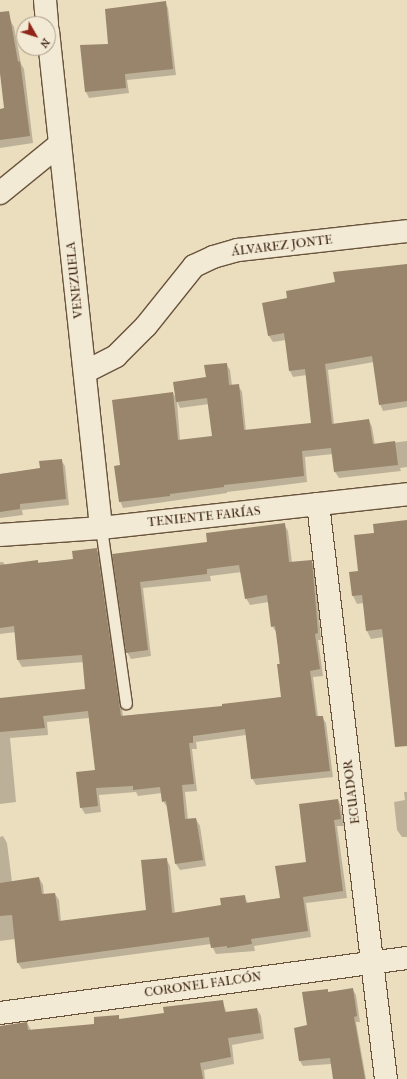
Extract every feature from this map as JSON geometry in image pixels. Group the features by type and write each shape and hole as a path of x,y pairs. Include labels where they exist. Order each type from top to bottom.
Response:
{"street":[{"path":"45,0 46,16"},
{"name":"VENEZUELA","path":"51,56 102,528"},
{"path":"0,193 60,144"},
{"name":"ÁLVAREZ JONTE","path":"85,372 116,356 146,326 194,266 213,257 238,250 407,232"},
{"name":"TENIENTE FARÍAS","path":"0,535 102,528 407,494"},
{"name":"ECUADOR","path":"318,504 386,1079"},
{"name":"CORONEL FALCÓN","path":"0,1013 407,958"}],"lane":[{"path":"102,528 126,703"}],"building":[{"path":"166,1 173,69 125,74 126,88 85,92 80,45 108,44 105,9"},
{"path":"9,11 16,56 18,62 20,61 30,136 0,140 0,109 4,108 0,73 0,12"},
{"path":"407,264 407,401 379,405 372,356 325,364 332,424 369,419 373,444 395,441 398,465 334,472 331,448 302,451 304,476 224,485 224,487 170,494 170,496 119,502 114,466 120,465 112,400 173,392 178,440 212,436 207,398 176,402 173,382 206,377 204,365 227,363 229,385 239,384 244,430 311,423 305,369 289,371 284,333 268,336 262,303 287,298 286,291 335,282 333,272"},
{"path":"62,459 66,499 20,504 20,509 0,512 0,474 40,468 39,461"},
{"path":"407,520 407,746 395,747 382,629 366,631 362,595 352,596 349,572 358,571 354,535 374,533 373,524"},
{"path":"285,523 289,562 312,560 318,633 315,634 320,669 310,671 316,716 323,716 330,771 251,779 245,729 193,736 193,743 189,743 194,784 182,785 185,819 196,818 203,860 175,864 166,801 162,802 160,787 133,790 133,786 96,788 98,806 80,808 76,772 95,770 88,711 43,716 45,728 0,732 0,698 85,689 82,655 17,660 14,626 0,628 0,565 38,560 38,563 73,559 72,551 97,548 121,716 222,706 222,704 281,697 277,664 280,664 275,626 271,627 267,595 245,599 239,565 207,569 207,574 140,582 148,650 126,653 112,554 207,542 206,533"},
{"path":"338,799 341,819 334,820 343,891 303,897 308,931 251,939 252,944 227,948 227,946 211,948 209,937 17,963 12,915 0,916 0,883 39,877 42,894 55,893 59,921 146,910 141,860 167,858 172,913 221,905 220,898 245,895 246,903 280,898 275,866 306,862 299,804"},
{"path":"353,988 357,1016 354,1017 365,1079 333,1079 330,1058 299,1061 294,1028 307,1025 302,992 328,989 328,992"},
{"path":"223,1000 225,1012 257,1008 261,1033 228,1038 231,1057 200,1063 203,1079 0,1079 0,1026 27,1022 28,1030 94,1024 94,1017 119,1015 119,1019 164,1013 163,1007"}]}
